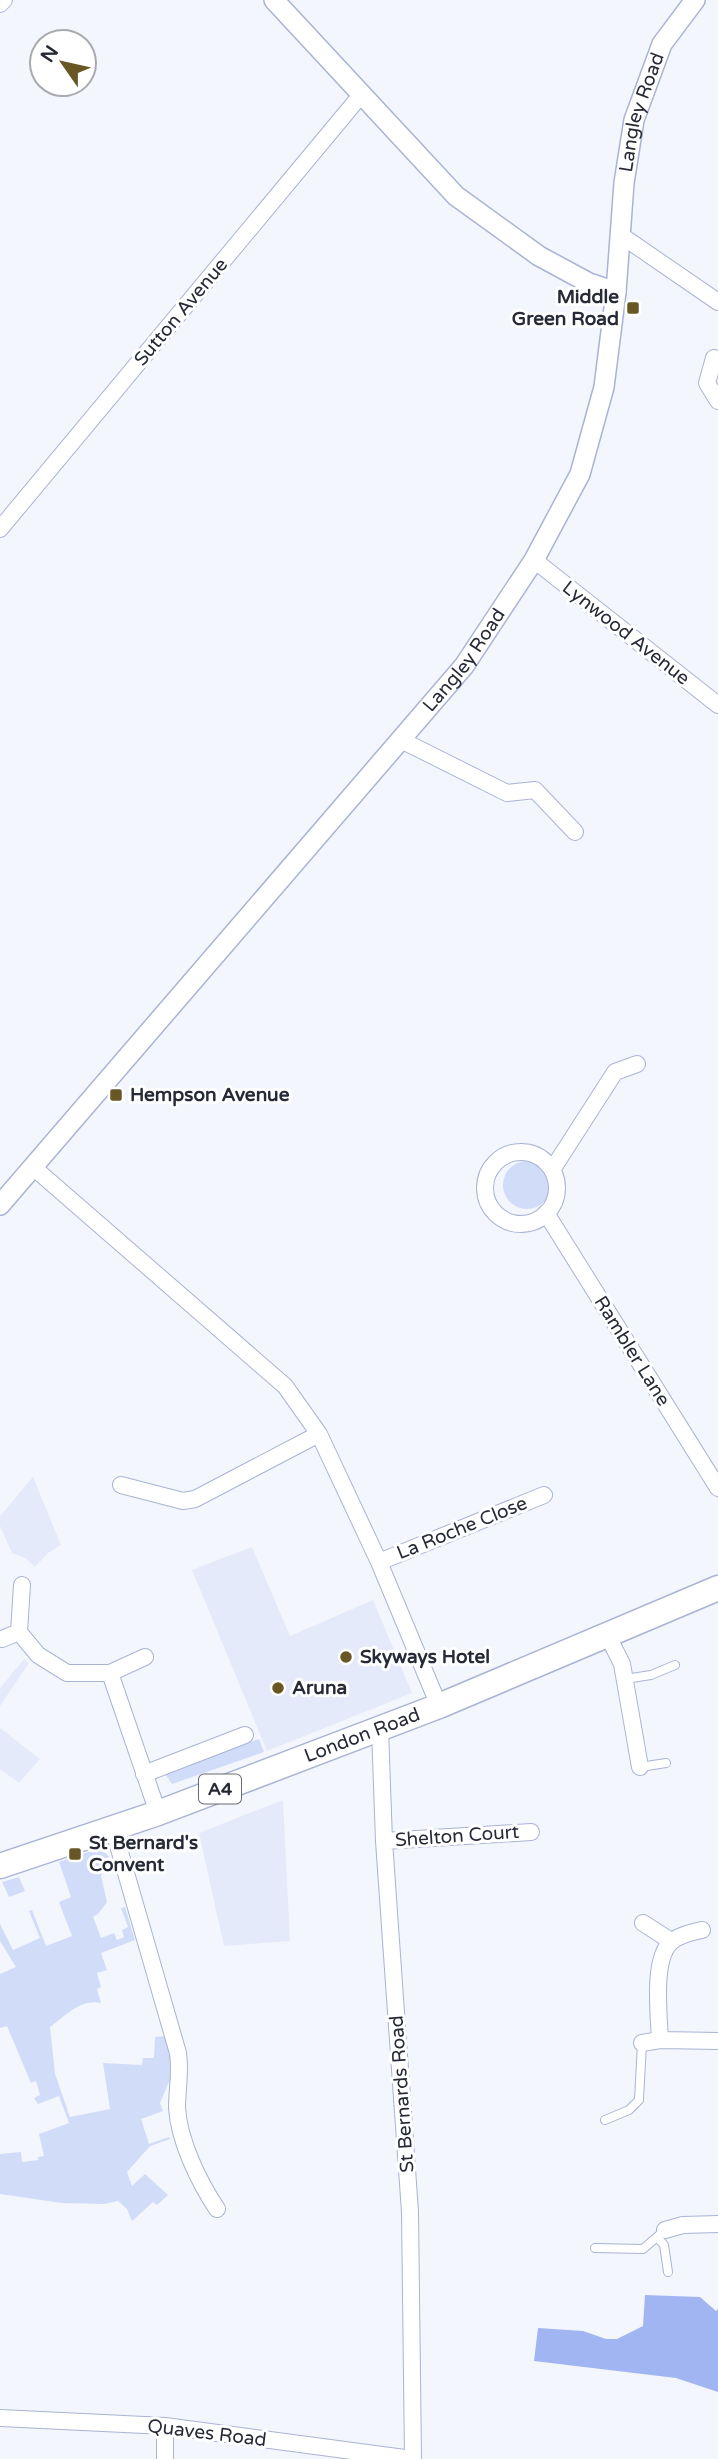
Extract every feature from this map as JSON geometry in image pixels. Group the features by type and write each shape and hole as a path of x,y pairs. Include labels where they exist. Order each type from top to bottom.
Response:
{"main road":[{"name":"London Road","path":"0,1866 158,1813 380,1729 718,1588"}],"street":[{"path":"0,4 4,0"},
{"path":"274,0 456,196 539,256 589,283 616,292"},
{"name":"Langley Road","path":"0,1205 464,666 534,560 580,474 604,387 622,236 624,183 634,120 662,44 695,0"},
{"name":"Sutton Avenue","path":"0,529 361,95"},
{"path":"622,236 718,302"},
{"path":"714,358 707,383 718,401"},
{"name":"Lynwood Avenue","path":"534,560 718,705"},
{"path":"401,740 507,793 536,790 575,832"},
{"path":"552,1170 615,1072 637,1063"},
{"path":"511,1153 535,1154 552,1170 556,1178 555,1197 546,1213 536,1220 513,1223 502,1218 487,1200 485,1188 492,1166 511,1153"},
{"path":"33,1167 285,1385 319,1434 379,1562 439,1706"},
{"name":"Rambler Lane","path":"546,1213 718,1488"},
{"path":"121,1485 183,1501 195,1499 319,1434"},
{"name":"La Roche Close","path":"379,1562 544,1495"},
{"path":"22,1585 19,1632 38,1655 67,1673 110,1673 145,1657"},
{"path":"2,1639 19,1632"},
{"path":"608,1636 622,1664 640,1767"},
{"path":"110,1673 158,1813"},
{"name":"St Bernards Road","path":"380,1729 384,1841 410,2212 413,2459"},
{"path":"144,1774 245,1735"},
{"path":"113,1828 167,2009 180,2063 178,2116 198,2177 217,2209"},
{"name":"Shelton Court","path":"384,1841 531,1832"},
{"path":"643,1923 671,1941"},
{"path":"660,2040 658,1983 664,1951 671,1941 702,1930"},
{"path":"642,2043 660,2040 718,2041"},
{"path":"661,2233 683,2225 718,2224"},
{"name":"Quaves Road","path":"0,2418 165,2426 413,2459"},
{"path":"165,2426 165,2459"}],"lane":[{"path":"625,1679 651,1675 675,1665"},
{"path":"640,1767 666,1763"},
{"path":"605,2120 629,2110 639,2100 642,2043"},
{"path":"595,2248 643,2249 661,2233 668,2272"}],"shaded area":[{"path":"527,1161 544,1168 551,1185 544,1202 527,1209 510,1202 503,1185 510,1168"},
{"path":"33,1477 61,1545 48,1553 35,1567 25,1558 12,1553 0,1526 0,1516"},
{"path":"252,1547 290,1636 373,1600 412,1693 267,1751 192,1570"},
{"path":"24,1659 29,1663 0,1706 0,1688"},
{"path":"0,1728 40,1759 19,1783 0,1769"},
{"path":"259,1739 264,1752 172,1784 165,1774"},
{"path":"283,1800 290,1941 224,1946 199,1833"},
{"path":"102,1849 109,1857 101,1876 107,1902 93,1917 101,1938 114,1933 117,1940 124,1937 122,1930 128,1927 121,1908 125,1907 135,1940 101,1953 107,1970 97,1973 101,1987 97,1989 101,2003 80,2005 50,2027 55,2074 70,2117 110,2109 103,2063 142,2065 143,2058 154,2058 155,2037 168,2036 176,2065 160,2103 163,2111 141,2119 149,2144 169,2137 170,2139 150,2146 127,2172 132,2186 145,2174 168,2195 157,2205 153,2202 132,2221 127,2209 118,2201 104,2204 62,2203 0,2194 0,2154 21,2152 22,2162 38,2160 38,2157 44,2156 39,2134 69,2123 59,2096 38,2104 34,2098 40,2095 36,2081 31,2083 7,2026 0,2028 0,1974 16,1967 0,1941 0,1924 13,1950 40,1938 29,1911 32,1910 46,1946 72,1936 59,1902 71,1897 59,1862"},
{"path":"19,1877 25,1891 9,1897 2,1882"},
{"path":"645,2295 700,2297 716,2311 718,2309 718,2392 676,2378 534,2361 538,2328 583,2331 606,2339 617,2339 643,2326"}],"place":[{"name":"Middle Green Road","path":"633,308"},
{"name":"Hempson Avenue","path":"116,1095"},
{"name":"Skyways Hotel","path":"346,1657"},
{"name":"Aruna","path":"278,1688"},
{"name":"St Bernard's Convent","path":"75,1854"}]}
